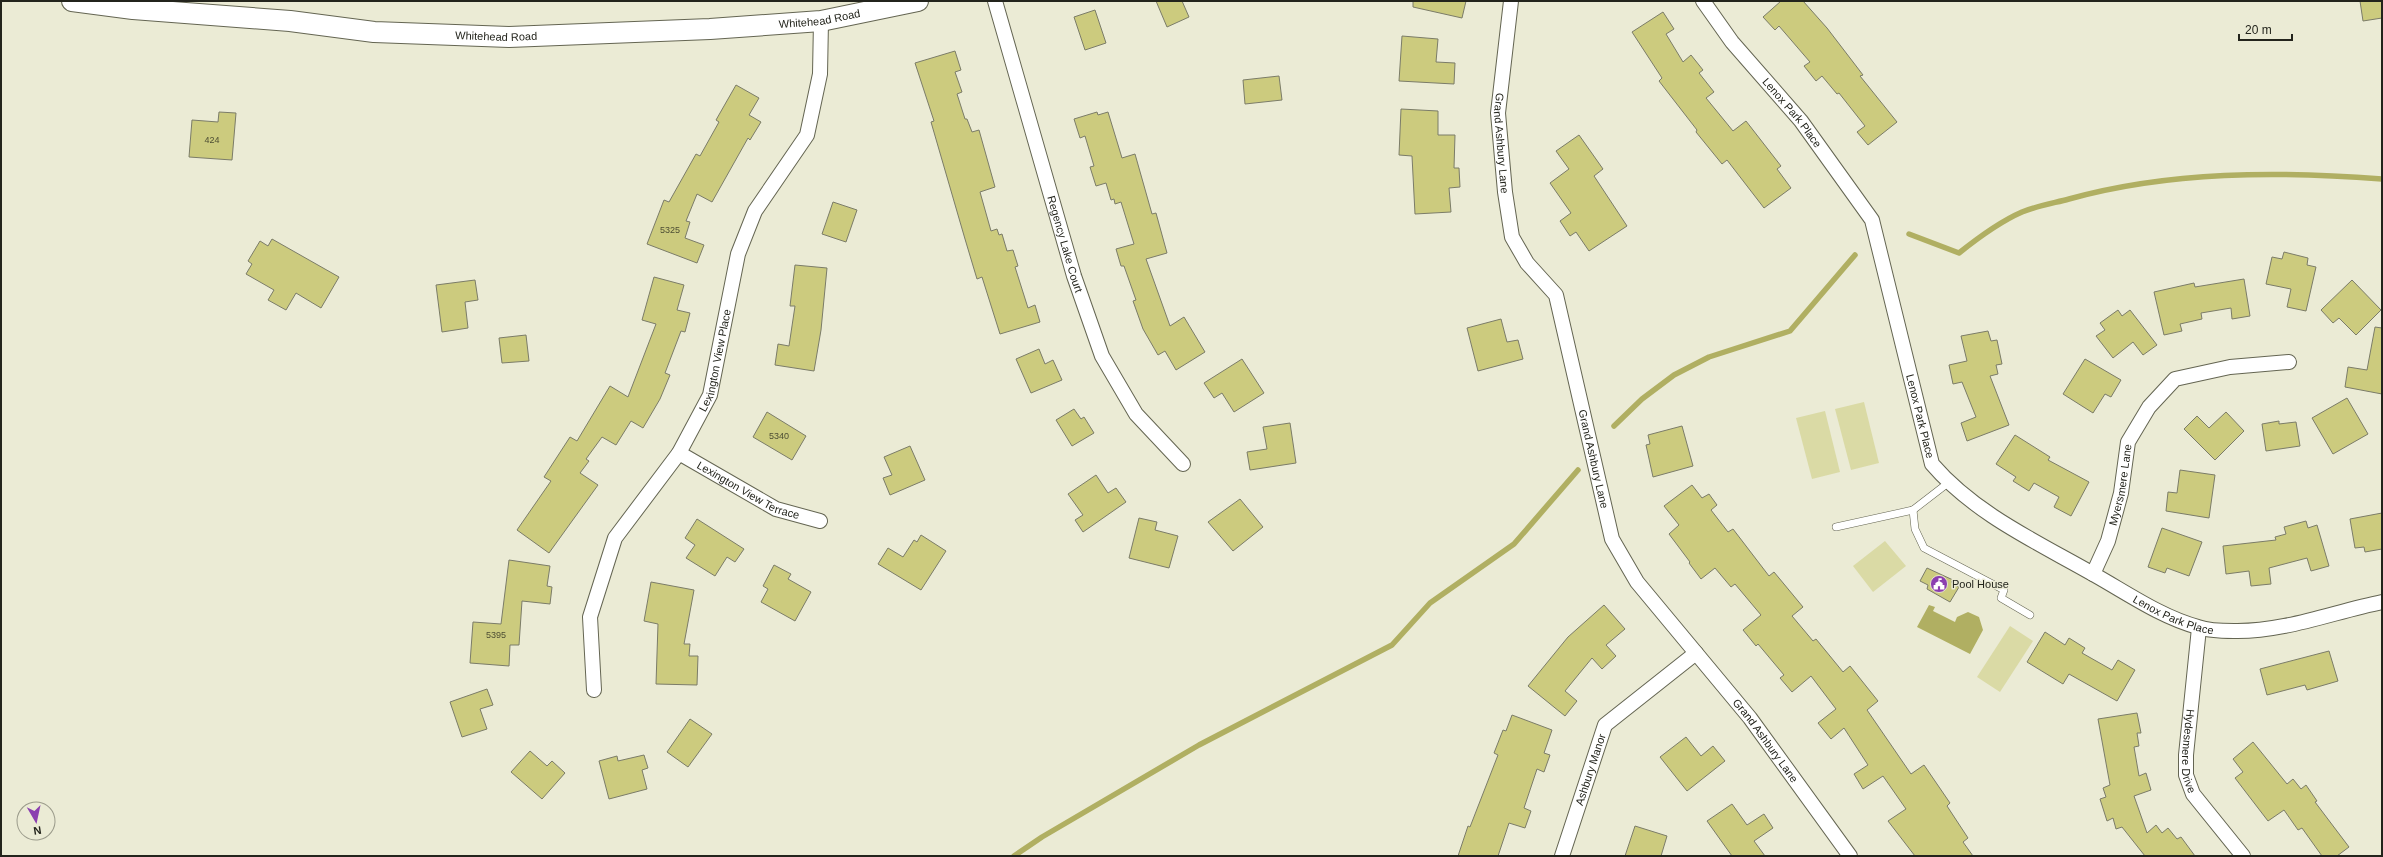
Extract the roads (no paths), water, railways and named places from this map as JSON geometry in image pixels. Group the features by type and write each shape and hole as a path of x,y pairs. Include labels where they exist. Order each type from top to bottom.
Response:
{"street":[{"name":"Whitehead Road","path":"72,1 134,9 290,21 374,32 509,37 710,29 821,21 918,1"},
{"name":"Regency Lake Court","path":"995,1 1074,276 1102,356 1136,414 1183,464"},
{"name":"Grand Ashbury Lane","path":"1511,1 1498,113 1505,192 1512,237 1527,263 1556,295 1612,539 1637,582 1750,718 1850,856"},
{"name":"Lenox Park Place","path":"1702,1 1732,42 1801,121 1872,220 1932,464 1948,483 1981,510 2166,615 2199,628 2234,631 2272,630 2343,610 2382,602"},
{"name":"Lexington View Place","path":"594,690 590,617 615,538 679,453 710,395 738,254 755,211 807,135 820,74 821,21"},
{"name":"Myersmere Lane","path":"2093,574 2108,541 2121,493 2128,442 2149,407 2175,380 2230,367 2289,362"},
{"name":"Lexington View Terrace","path":"679,453 776,509 820,521"},
{"name":"Hydesmere Drive","path":"2199,628 2186,755 2186,775 2193,794 2243,856"},
{"name":"Ashbury Manor","path":"1562,856 1605,726 1696,653"}],"lane":[{"path":"1836,526 1913,510 1948,483"},
{"path":"1913,510 1915,529 1924,548 2004,590 2001,598 2030,615"}],"waterway":[{"path":"1909,234 1959,253 1989,230 2022,212 2040,206 2107,190 2146,183 2185,178 2264,174 2343,176 2382,179"},
{"path":"1614,426 1642,399 1674,375 1709,357 1790,331 1855,255"},
{"path":"1014,856 1042,837 1199,745 1392,645 1430,603 1514,544 1578,470"}],"place":[{"name":"Pool House","path":"1939,584"}]}
